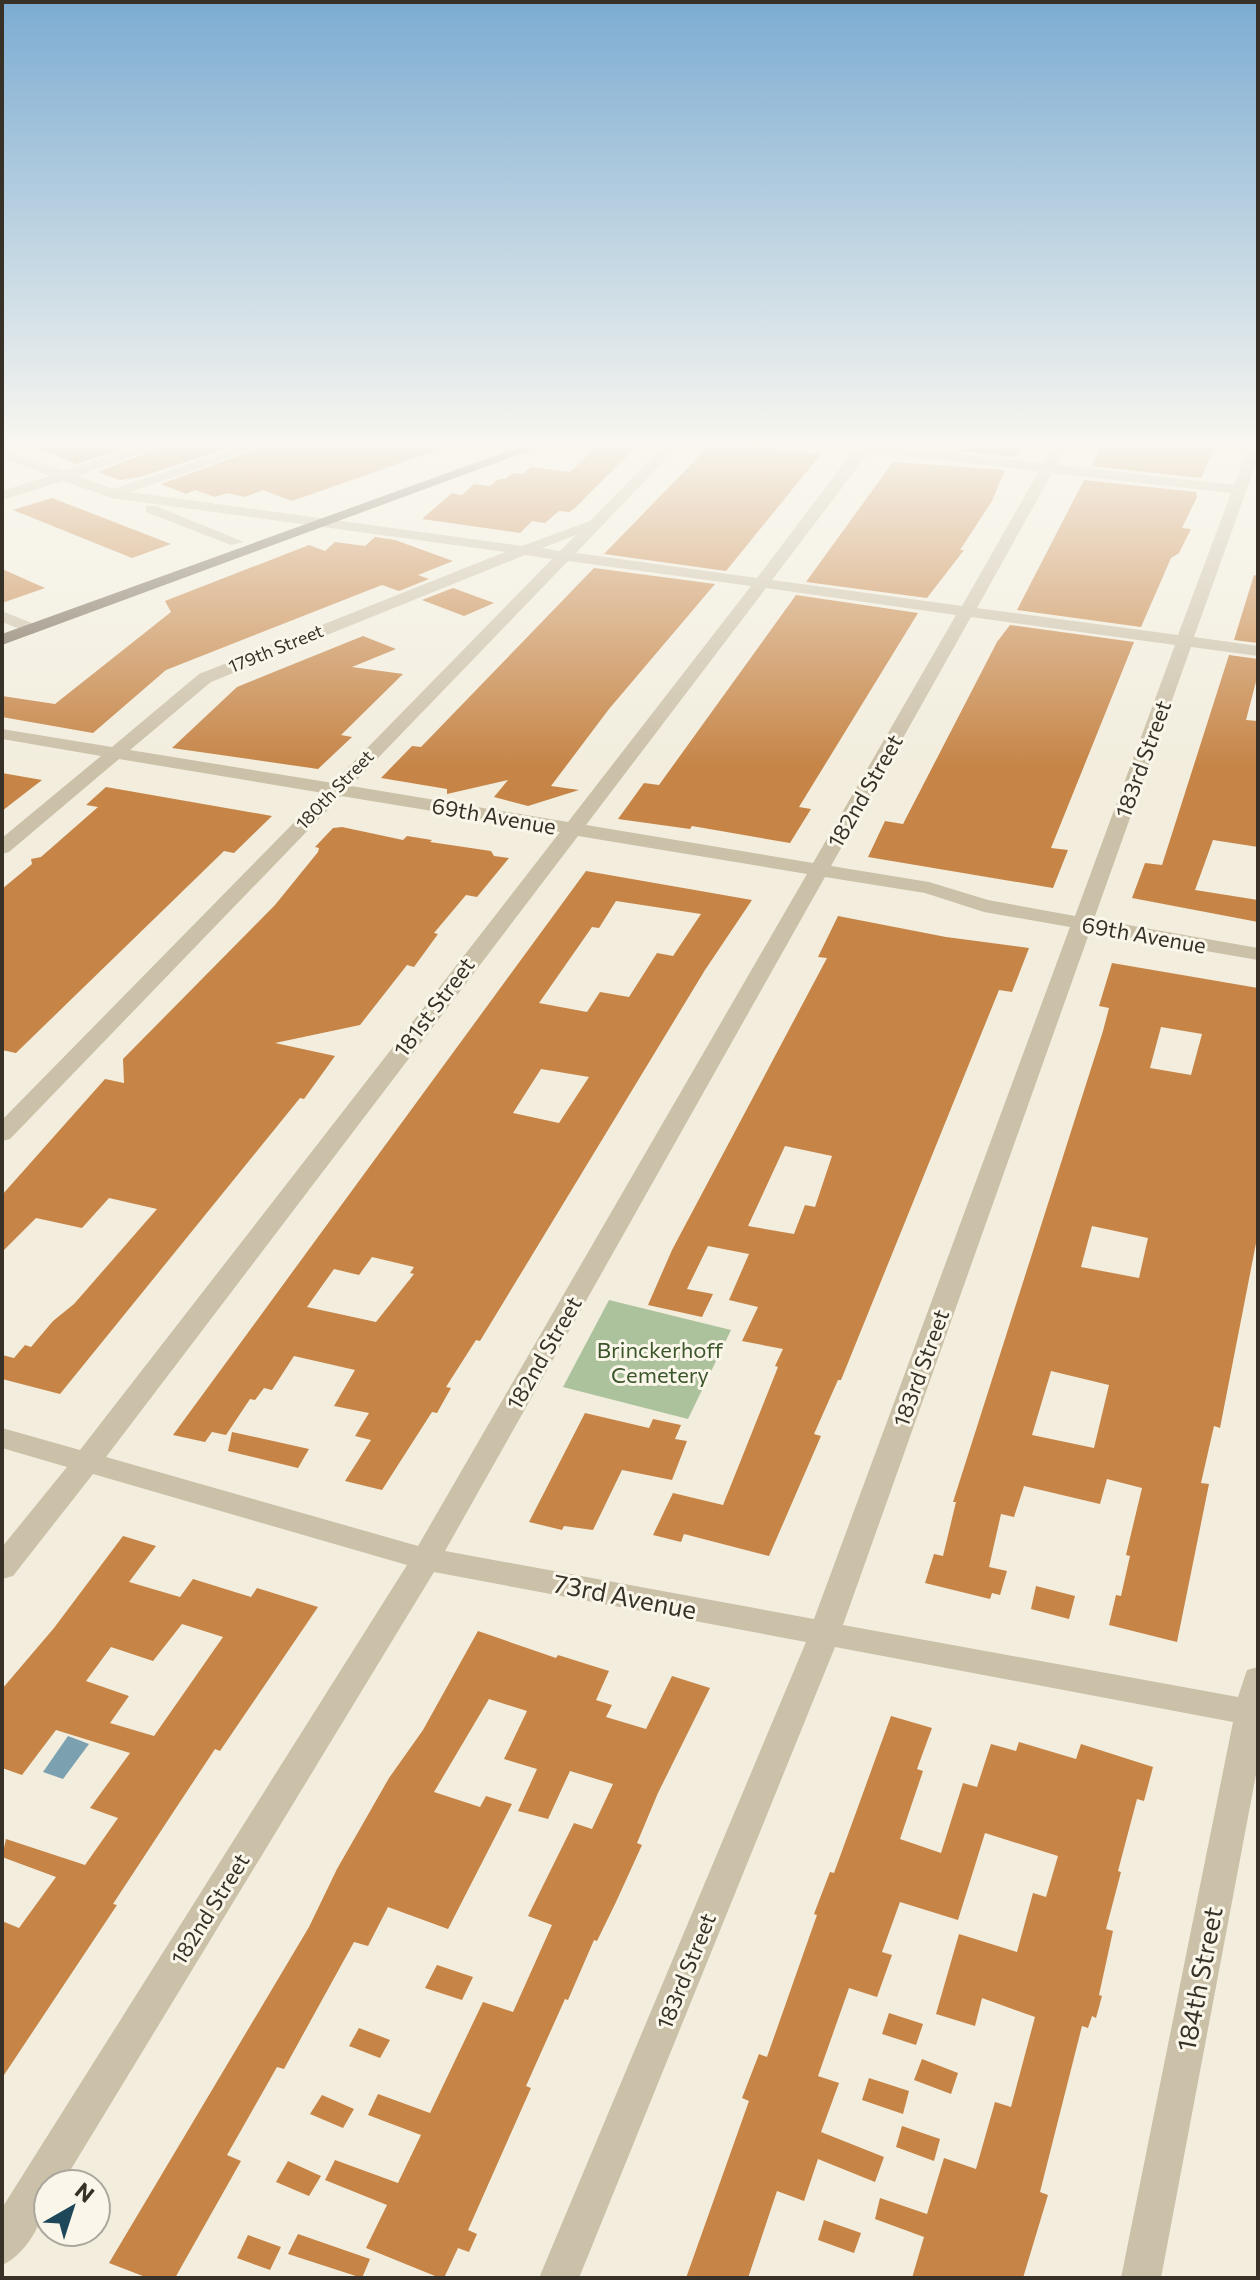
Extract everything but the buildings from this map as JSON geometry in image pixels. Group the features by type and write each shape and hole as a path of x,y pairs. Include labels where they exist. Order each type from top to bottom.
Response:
{"main road":[{"path":"6,621 203,553"},
{"path":"2,640 240,553"}],"street":[{"name":"179th Street","path":"2,848 205,678 515,553"},
{"path":"551,553 762,582 784,588 1189,636 1258,640"},
{"name":"181st Street","path":"2,1568 86,1463 784,553"},
{"name":"182nd Street","path":"2,2245 426,1559 1000,553"},
{"name":"183rd Street","path":"559,2278 824,1635 1217,553"},
{"name":"180th Street","path":"2,1134 564,555"},
{"path":"6,621 33,629"},
{"path":"1189,636 1258,651"},
{"name":"69th Avenue","path":"2,734 108,758 816,878 923,904 984,906 1258,954"},
{"name":"69th Avenue","path":"2,749 108,758"},
{"name":"73rd Avenue","path":"2,1438 426,1559 824,1635 1256,1702"},
{"name":"184th Street","path":"1141,2278 1256,1702"}],"green space":[{"name":"Brinckerhoff Cemetery","path":"609,1300 731,1330 688,1419 563,1387"}],"water":[{"path":"68,1736 89,1744 63,1779 43,1772"}]}
